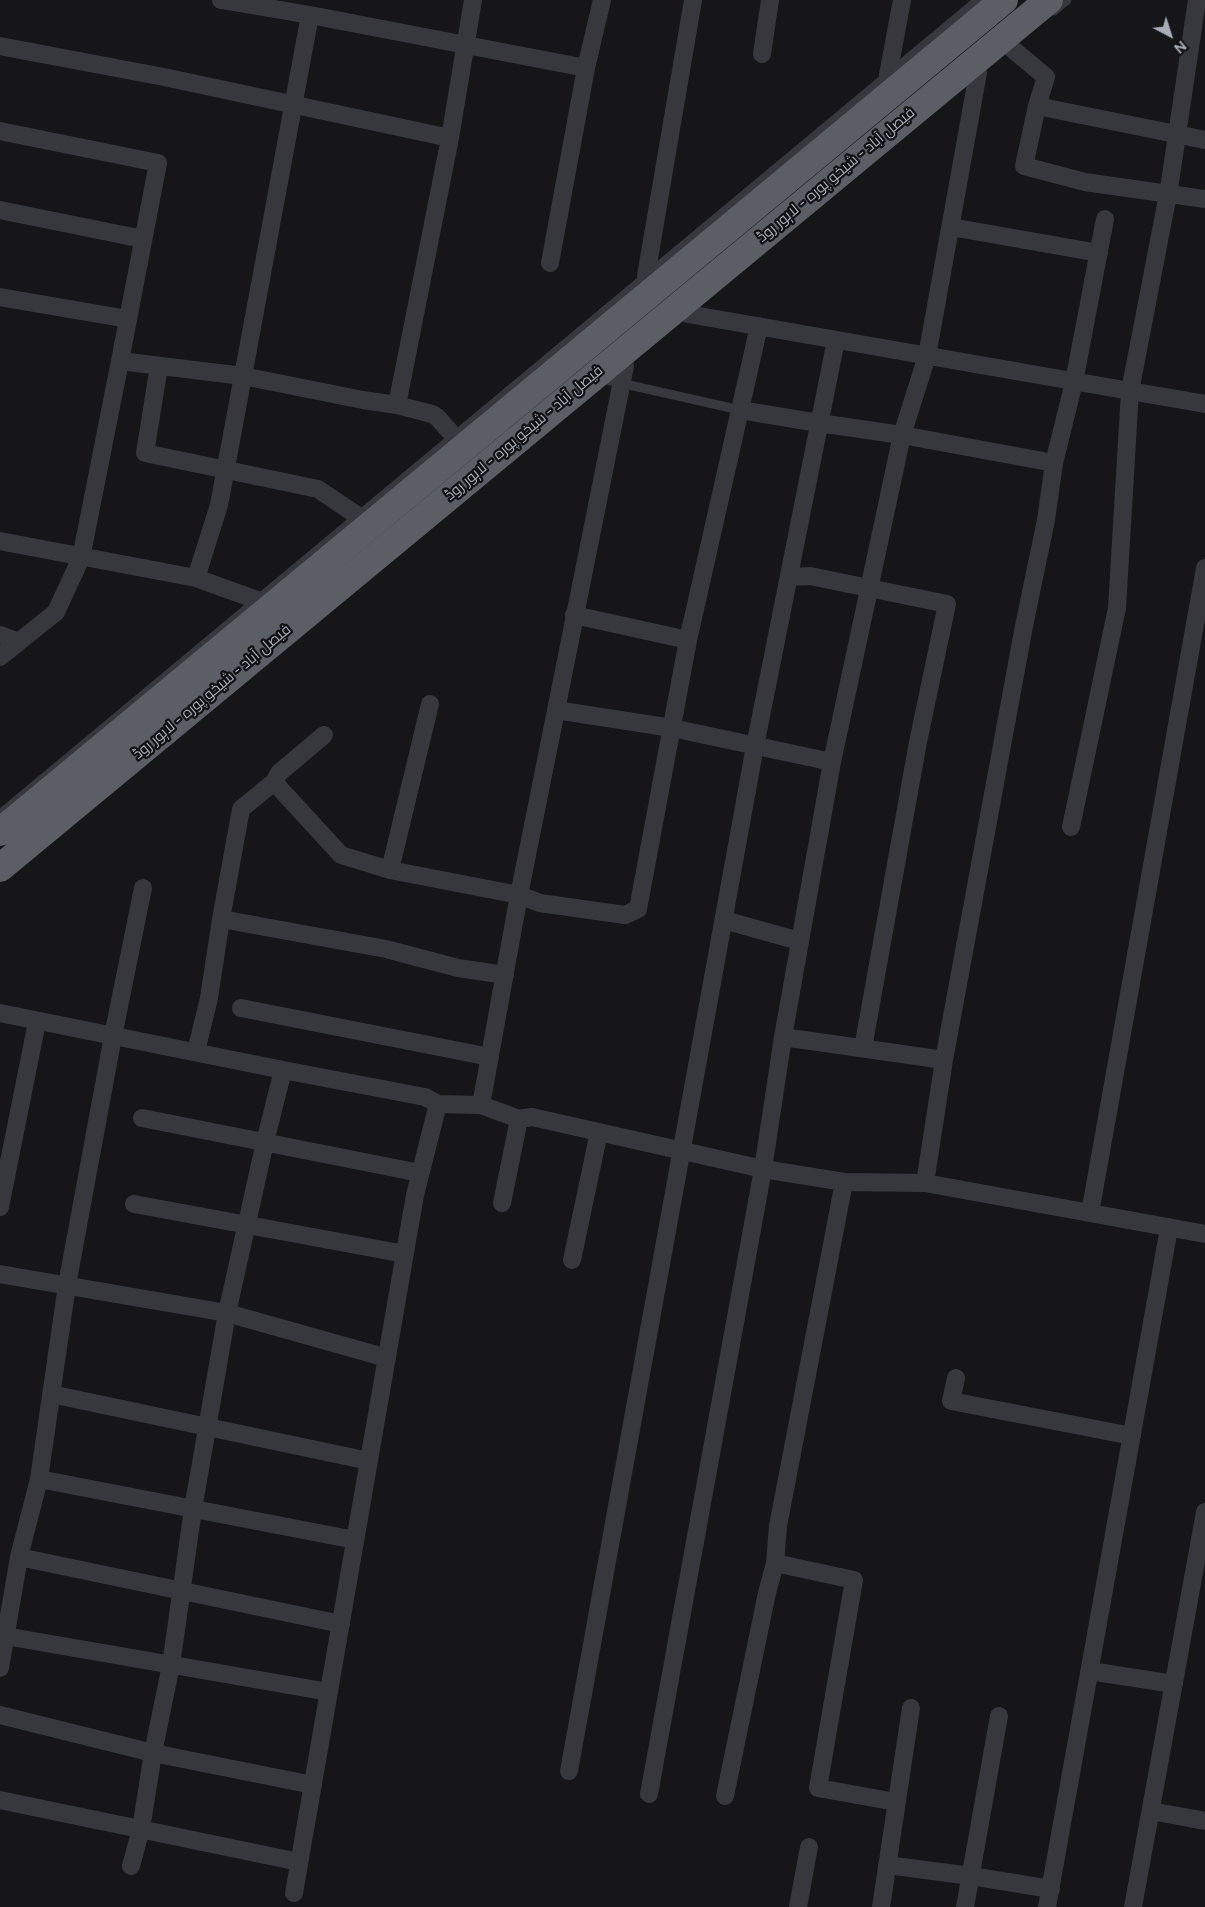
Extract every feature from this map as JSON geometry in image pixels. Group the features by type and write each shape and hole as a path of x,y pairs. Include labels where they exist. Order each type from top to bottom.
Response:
{"highway":[{"name":"فیصل آباد - شیخو پورہ - لاہور روڈ","path":"0,832 1004,0"},
{"name":"فیصل آباد - شیخو پورہ - لاہور روڈ","path":"0,868 1047,9"}],"street":[{"path":"222,0 586,68"},
{"path":"397,405 450,138 473,0"},
{"path":"550,263 586,68 602,0"},
{"path":"646,276 693,0"},
{"path":"762,54 770,0"},
{"path":"888,75 902,0"},
{"path":"1071,827 1117,608 1130,391 1168,194 1177,134 1199,33 1197,0"},
{"path":"196,578 219,505 310,15"},
{"path":"0,46 293,104 450,138"},
{"path":"1010,47 1046,77 1037,106 1024,166 1085,182 1205,199"},
{"path":"649,1794 763,1169 783,1037 832,762 902,435 927,356 982,71"},
{"path":"1037,106 1205,140"},
{"path":"0,130 158,163 82,558 56,612 0,658"},
{"path":"0,210 143,239"},
{"path":"925,1183 944,1060 1022,635 1046,520 1054,463 1074,382 1105,219"},
{"path":"951,228 1098,253"},
{"path":"0,297 128,319"},
{"path":"688,314 1205,404"},
{"path":"274,782 341,855 390,870 519,896 540,903 625,915 638,909 688,640 759,326"},
{"path":"569,1771 755,746 836,340"},
{"path":"120,361 243,376 397,405 432,414 454,436"},
{"path":"481,1105 519,896 574,616 609,384 629,363"},
{"path":"159,366 145,453 318,489 358,516"},
{"path":"740,410 819,424 902,435 1054,463"},
{"path":"0,542 196,578 257,600"},
{"path":"1090,1213 1205,568"},
{"path":"790,577 810,576 870,590 947,604 918,742 863,1048"},
{"path":"574,616 688,640"},
{"path":"0,635 19,642"},
{"path":"390,870 430,704"},
{"path":"556,710 672,728 832,762"},
{"path":"196,1052 209,998 241,809 274,782 279,772 324,735"},
{"path":"0,1668 19,1557 39,1479 66,1285 112,1036 143,888"},
{"path":"221,919 386,949 458,968 505,976"},
{"path":"724,920 800,940"},
{"path":"241,1008 490,1057"},
{"path":"0,1014 426,1096 438,1104 481,1105 519,1119 532,1117 763,1169 844,1182 925,1183 1205,1234"},
{"path":"0,1207 4,1169 37,1022"},
{"path":"783,1037 944,1060"},
{"path":"131,1866 141,1829 153,1753 171,1665 183,1591 193,1509 227,1314 283,1070"},
{"path":"294,1893 405,1254 420,1173 438,1104"},
{"path":"142,1118 420,1173"},
{"path":"502,1203 519,1119"},
{"path":"572,1260 599,1132"},
{"path":"725,1796 767,1593 775,1563 780,1517 844,1182"},
{"path":"134,1204 405,1254"},
{"path":"1047,1907 1169,1228"},
{"path":"0,1274 227,1314 387,1358"},
{"path":"956,1378 951,1400 1132,1436"},
{"path":"51,1394 369,1461"},
{"path":"39,1479 355,1540"},
{"path":"1133,1907 1205,1512"},
{"path":"19,1557 340,1624"},
{"path":"775,1563 854,1580 818,1788 896,1802"},
{"path":"6,1636 329,1692"},
{"path":"1090,1671 1174,1684"},
{"path":"881,1907 911,1708"},
{"path":"0,1715 153,1753 312,1785"},
{"path":"965,1907 999,1716"},
{"path":"0,1800 299,1862"},
{"path":"1151,1811 1205,1820"},
{"path":"798,1907 808,1847"},
{"path":"887,1865 1051,1889"}],"lane":[{"path":"0,814 978,0"},
{"path":"1047,9 1067,0"},
{"path":"964,86 982,71"},
{"path":"609,384 740,410"}]}
